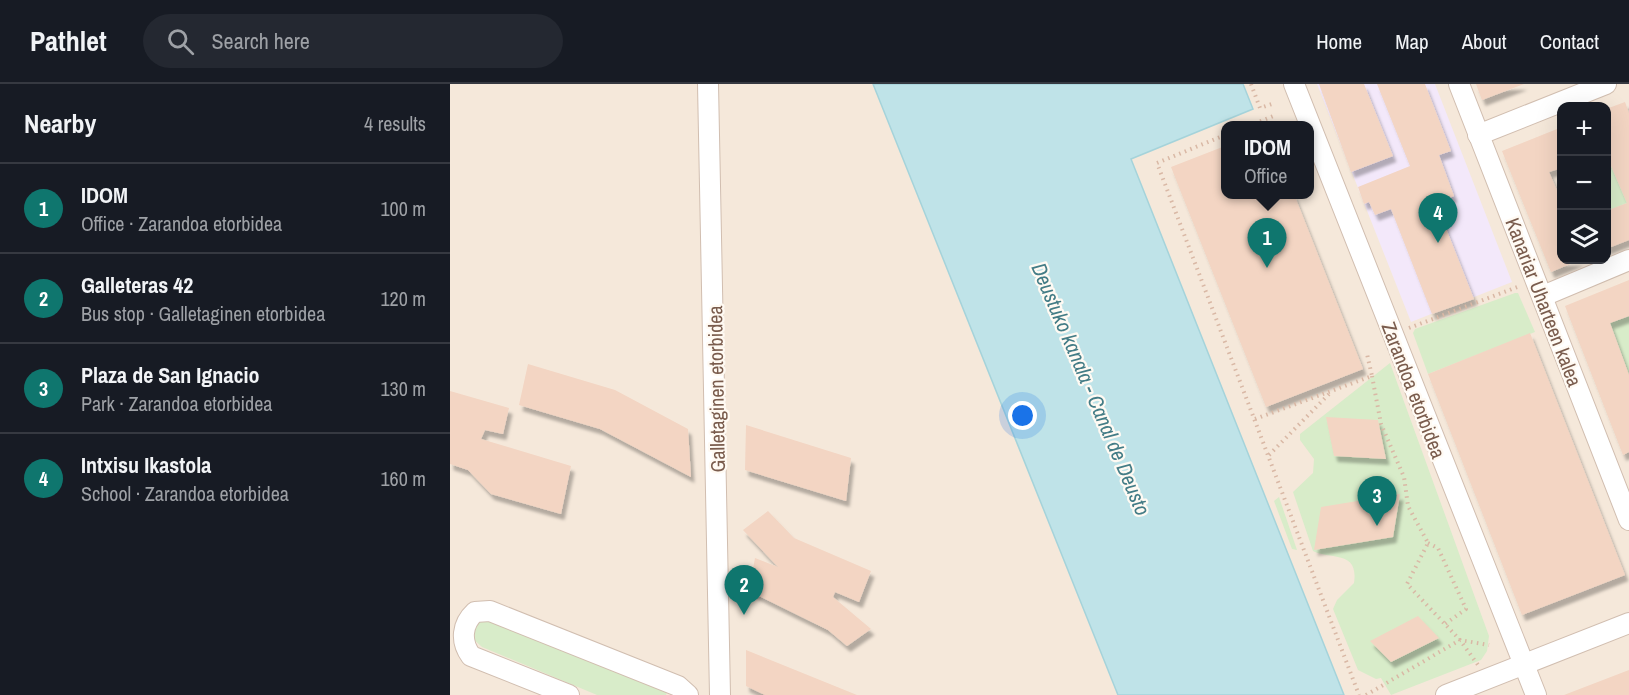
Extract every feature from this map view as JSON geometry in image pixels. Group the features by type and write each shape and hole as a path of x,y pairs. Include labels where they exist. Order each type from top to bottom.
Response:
{"street":[{"name":"Galletaginen etorbidea","path":"708,84 719,528 720,695"},
{"name":"Zarandoa etorbidea","path":"1294,84 1309,121"},
{"name":"Kanariar Uharteen kalea","path":"1459,84 1629,520"},
{"path":"1478,135 1606,84"},
{"name":"Zarandoa etorbidea","path":"1314,135 1536,695"},
{"path":"1543,296 1629,260"},
{"path":"569,695 471,656 466,649 464,637 466,621 475,612 490,611 678,686 688,695"},
{"path":"1446,695 1629,623"}],"path":[{"path":"1251,84 1260,108 1272,104"},
{"path":"1261,121 1276,115"},
{"path":"1221,137 1157,163 1359,695"},
{"path":"1405,329 1521,285"},
{"path":"1367,354 1381,424 1404,477 1408,506 1428,543 1438,548 1466,609 1445,624"},
{"path":"1255,419 1372,376"},
{"path":"1269,455 1334,390"},
{"path":"1428,543 1407,584 1460,640 1478,665"},
{"path":"1366,695 1460,640 1489,645"}],"shaded area":[{"path":"450,84 873,84 1118,695 450,695"},
{"path":"1243,84 1629,84 1629,695 1344,695 1131,159 1221,122 1221,199 1314,199 1314,121 1223,121 1252,109"},
{"path":"1317,84 1435,84 1512,282 1411,322"}],"green space":[{"path":"1611,166 1627,203 1611,209"},
{"path":"1518,293 1535,332 1428,374 1413,333 1415,329"},
{"path":"1629,316 1629,375 1610,323"},
{"path":"1390,363 1489,636 1487,651 1481,660 1391,695 1381,678 1376,679 1358,670 1333,609 1337,600 1354,583 1352,565 1342,558 1313,551 1293,492 1313,473 1314,459 1300,440 1300,434"},
{"path":"1279,497 1297,550 1292,549 1274,501"},
{"path":"481,621 490,621 667,692 666,695 597,695 482,647 472,638 476,625"}],"water":[{"name":"Deustuko kanala - Canal de Deusto","path":"873,84 1243,84 1253,109 1131,159 1344,695 1118,695"}],"building":[{"path":"1319,84 1364,84 1393,156 1351,172"},
{"path":"1377,84 1425,84 1451,151 1439,155 1454,196 1436,203 1474,299 1432,314 1391,209 1375,215 1369,202 1364,204 1358,187 1410,166"},
{"path":"1476,84 1524,84 1482,100"},
{"path":"1625,102 1629,113 1629,240 1611,247 1611,209 1627,203 1611,166 1611,107"},
{"path":"1557,129 1557,170 1549,172 1557,190 1557,264 1570,264 1551,272 1502,151"},
{"path":"1221,148 1221,199 1296,199 1363,369 1266,407 1171,167"},
{"path":"1629,280 1629,316 1610,323 1629,375 1629,452 1623,455 1565,306"},
{"path":"1530,333 1625,575 1522,615 1428,374"},
{"path":"528,364 615,390 688,429 691,477 600,429 519,405"},
{"path":"450,391 509,408 503,434 485,430 481,439 571,466 561,514 491,494 468,470 450,464"},
{"path":"1326,417 1378,420 1386,459 1334,456"},
{"path":"746,425 851,458 846,501 745,470"},
{"path":"1400,494 1393,537 1314,550 1321,507"},
{"path":"768,511 794,538 871,571 859,602 835,592 833,597 871,629 847,646 828,630 749,591 755,558 778,567 743,530"},
{"path":"1418,616 1439,638 1391,662 1370,641"},
{"path":"746,650 857,695 765,695 746,686"},
{"path":"1629,670 1629,695 1564,695"}],"place":[{"name":"Intxisu Ikastola","path":"1438,243"},
{"name":"IDOM","path":"1267,268"},
{"name":"Plaza de San Ignacio","path":"1377,526"},
{"name":"Galleteras 42","path":"744,615"}]}
